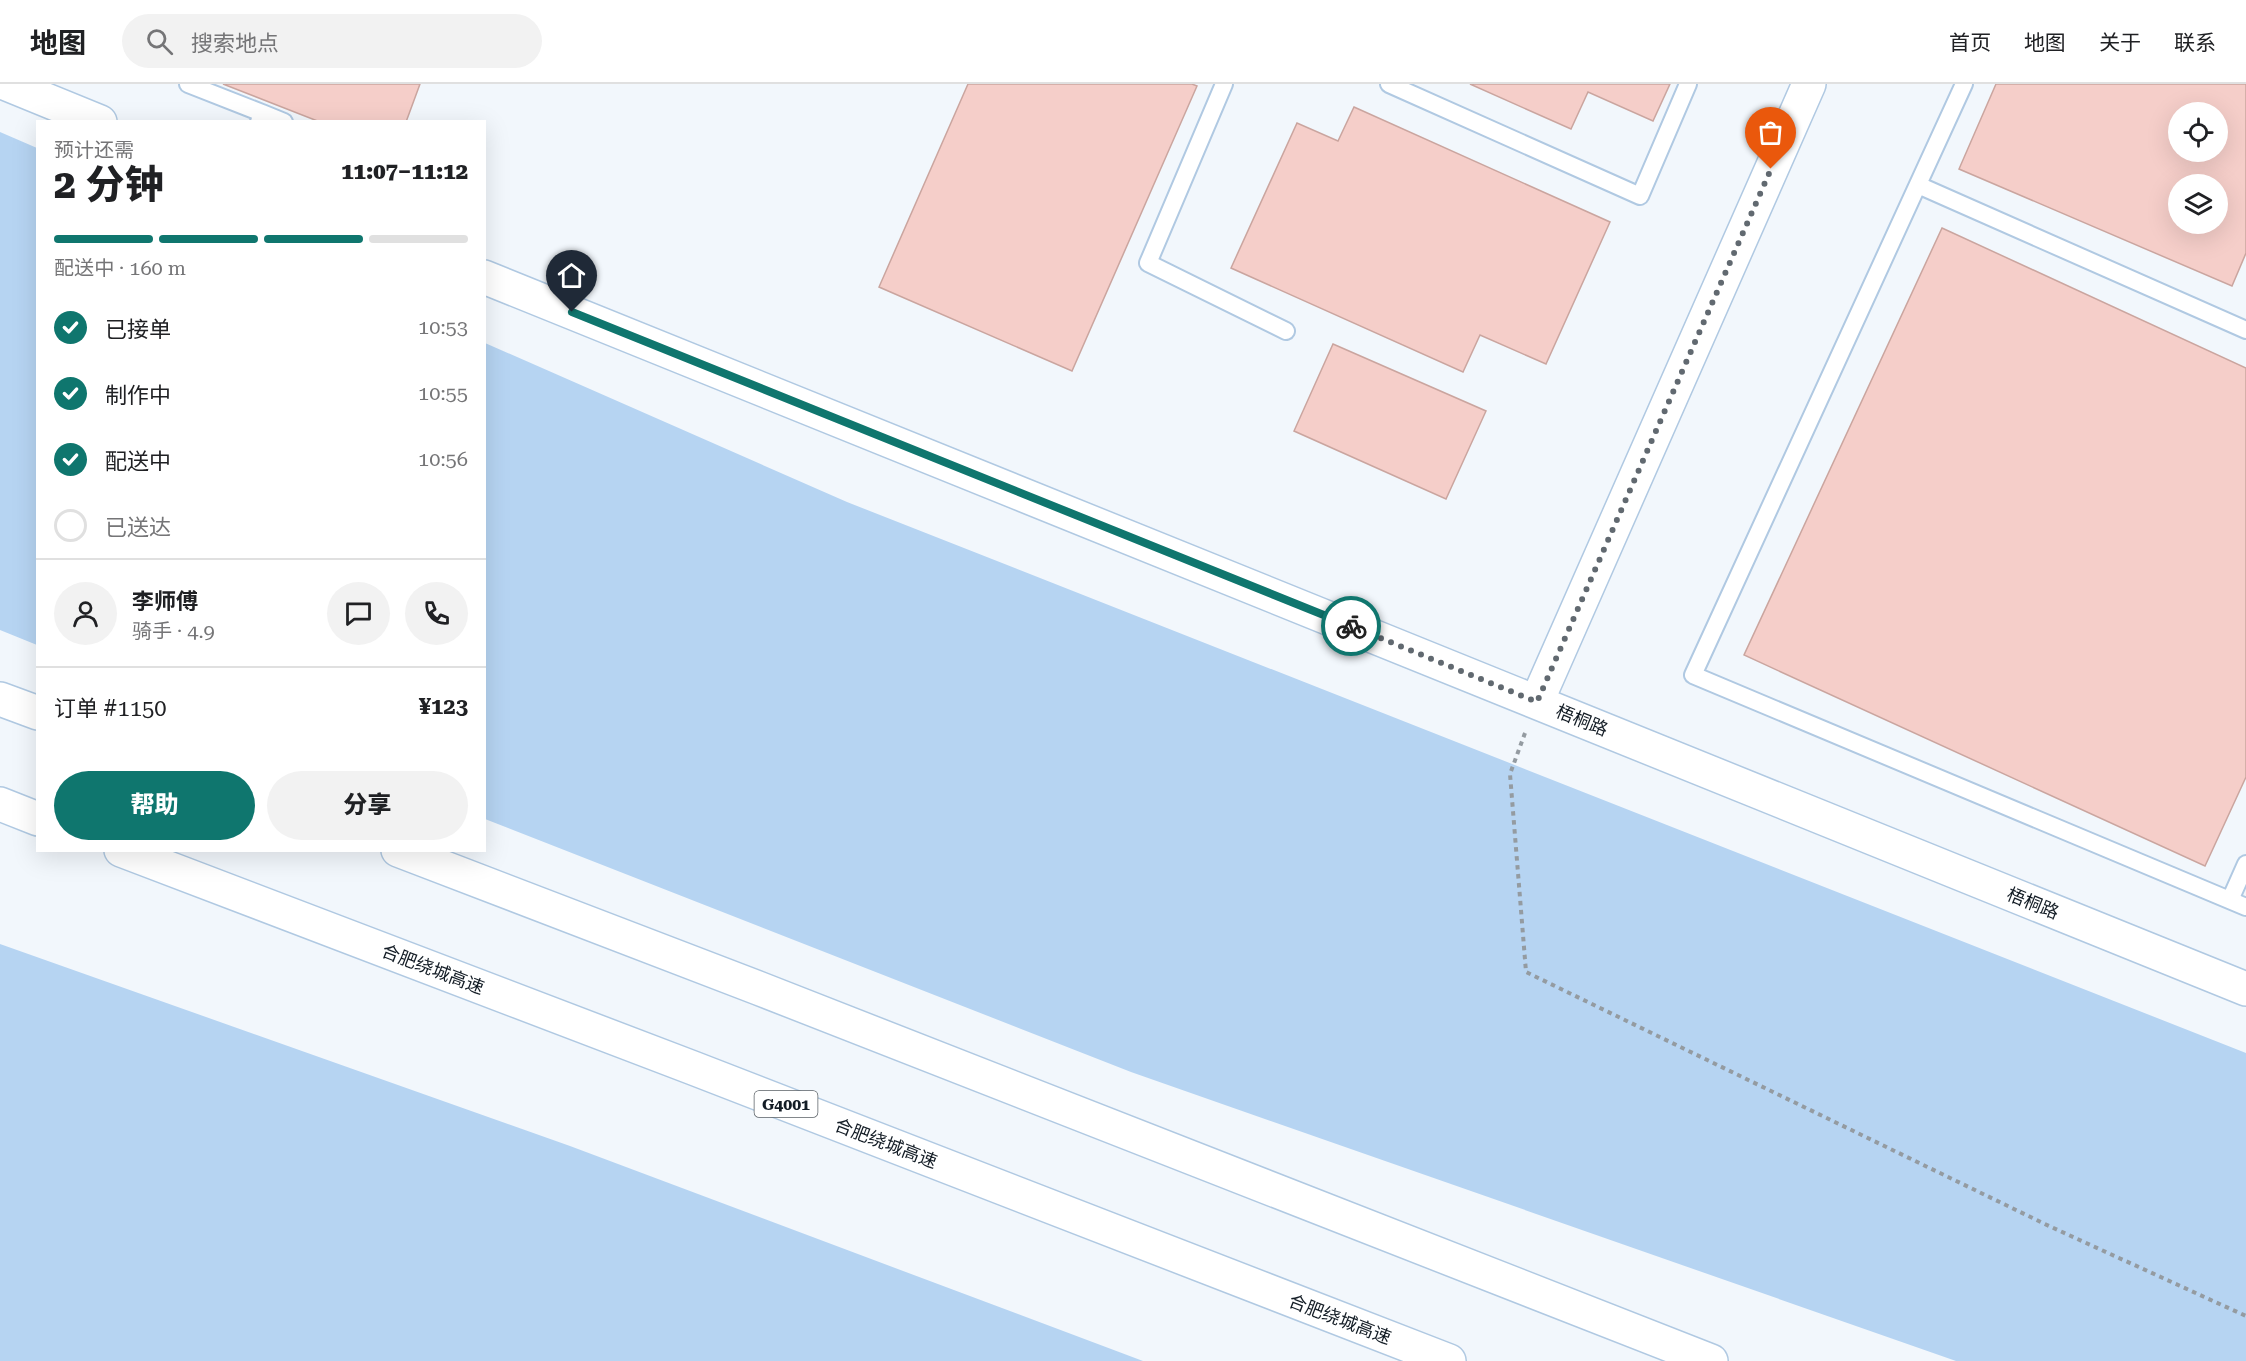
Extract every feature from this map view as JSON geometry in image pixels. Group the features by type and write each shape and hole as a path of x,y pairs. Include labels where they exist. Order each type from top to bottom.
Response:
{"main road":[{"path":"7,84 95,120"},
{"path":"1537,702 1809,84"},
{"name":"梧桐路","path":"486,278 2246,989"},
{"path":"0,699 36,712"},
{"path":"0,804 36,818"},
{"name":"合肥绕城高速","path":"126,852 693,1068 1449,1361"},
{"path":"403,852 758,988 1711,1361"}],"lane":[{"path":"188,84 261,117"},
{"path":"1224,84 1148,263 1286,331"},
{"path":"1389,84 1640,196 1688,84"},
{"path":"1964,84 1693,675 2246,907"},
{"path":"1918,185 2246,330"},
{"path":"2230,900 2246,864"}],"path":[{"path":"1537,702 1510,774 1526,972 2049,1226 2246,1316"}],"shaded area":[{"path":"0,132 36,148 36,645 0,630"},
{"path":"486,343 847,502 2246,1053 2246,1361 1956,1361 1131,1072 486,819"},
{"path":"0,944 570,1146 1143,1361 0,1361"}],"building":[{"path":"223,84 420,84 407,120 315,120"},
{"path":"968,84 1192,84 1197,86 1072,371 879,287"},
{"path":"1470,84 1670,84 1653,121 1588,92 1571,129"},
{"path":"1996,84 2246,84 2246,253 2232,286 1959,169"},
{"path":"1354,107 1610,222 1546,364 1480,335 1463,372 1231,268 1297,123 1338,141"},
{"path":"1942,228 2246,368 2246,777 2205,866 1744,655"},
{"path":"1333,344 1486,411 1446,499 1294,431"}],"way so far":[{"path":"1351,626 1537,702 1771,169"}],"route":[{"path":"572,312 1351,626"}]}
